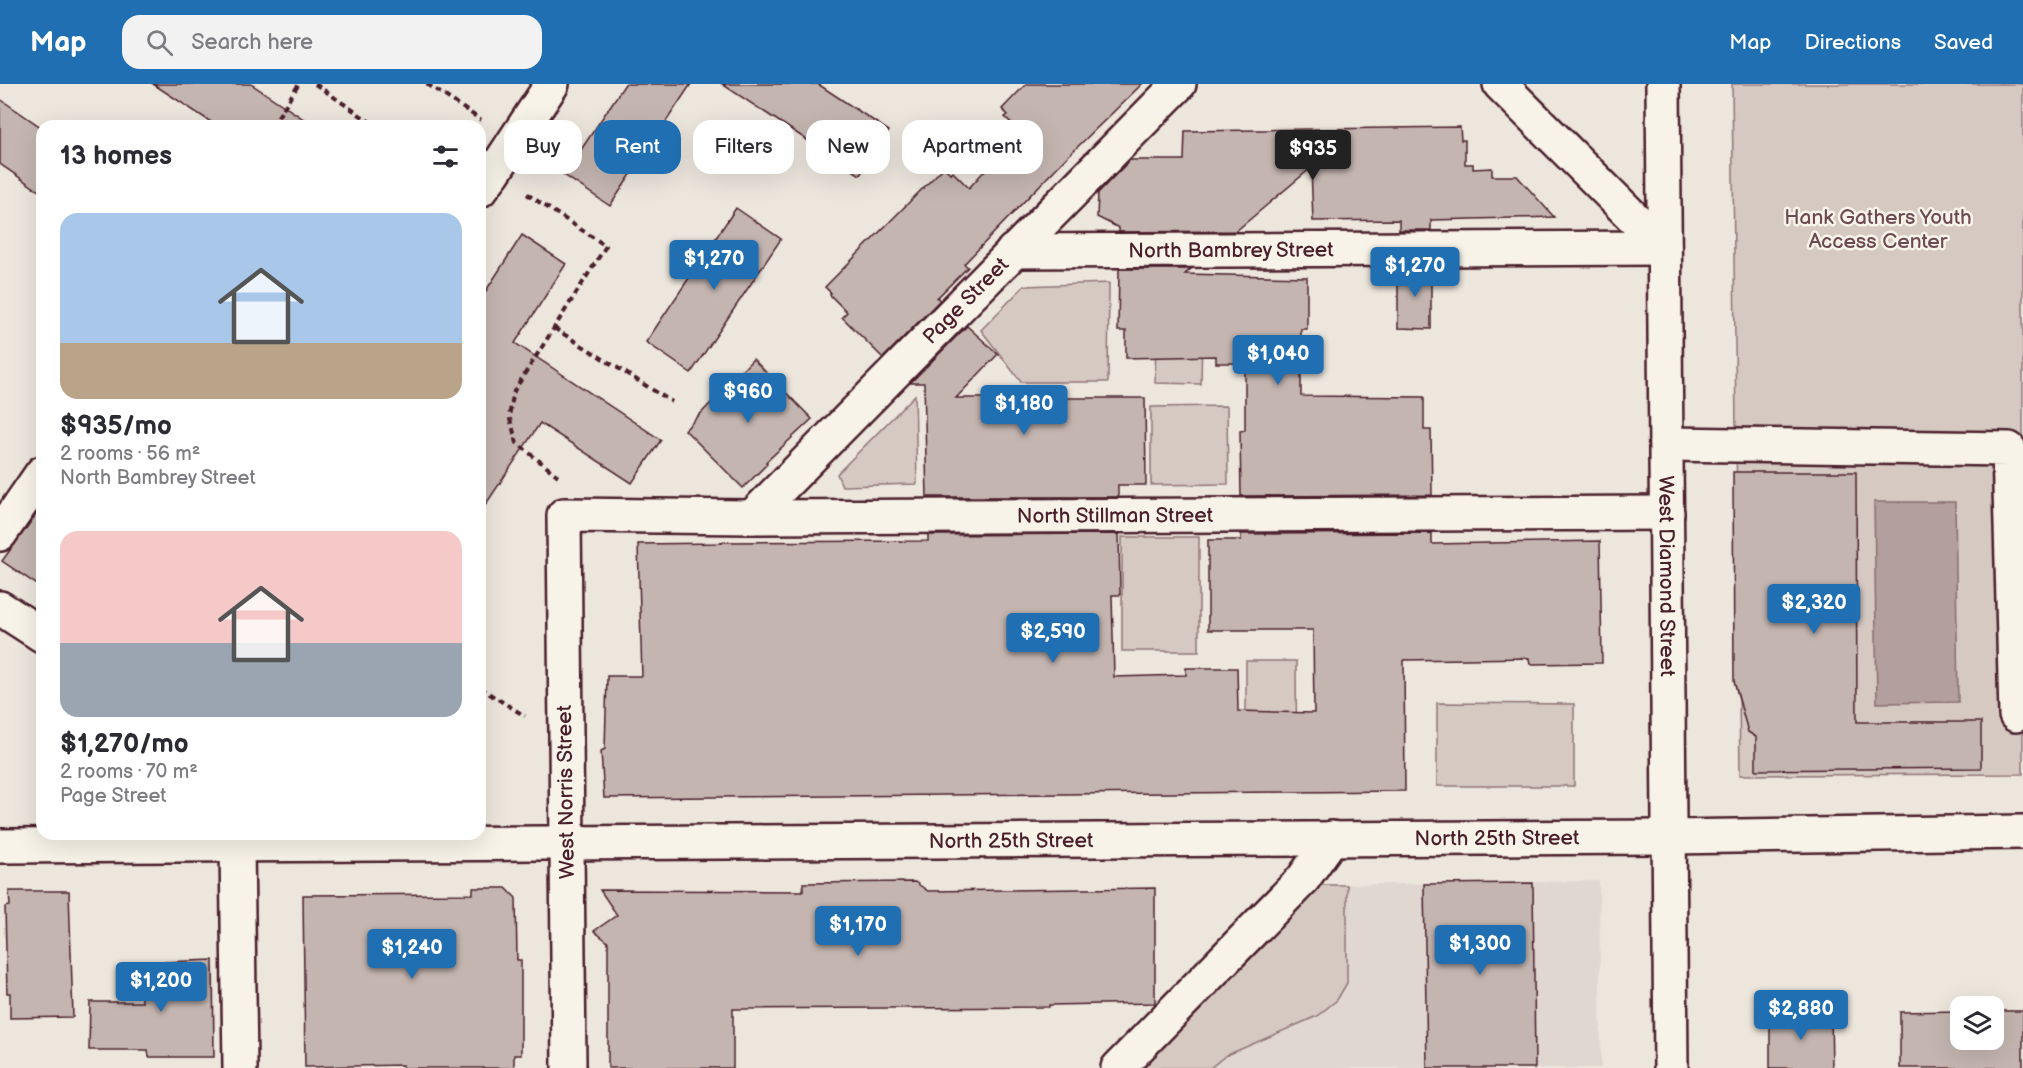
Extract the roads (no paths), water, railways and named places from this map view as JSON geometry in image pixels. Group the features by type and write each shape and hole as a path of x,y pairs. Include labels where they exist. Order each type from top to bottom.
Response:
{"street":[{"path":"487,181 552,84"},
{"name":"Page Street","path":"752,517 1179,84"},
{"path":"1500,84 1664,248"},
{"name":"West Diamond Street","path":"1663,84 1671,1068"},
{"name":"North Bambrey Street","path":"1013,251 1664,248"},
{"path":"1666,444 2009,449 2016,715"},
{"path":"0,534 36,481"},
{"name":"North Stillman Street","path":"564,515 752,517 1667,513"},
{"name":"West Norris Street","path":"564,515 569,1068"},
{"path":"0,609 36,631"},
{"name":"North 25th Street","path":"0,846 1669,837 2023,832"},
{"path":"1118,1068 1303,879 1332,838"},
{"path":"237,845 240,1068"}],"park label":[{"name":"Hank Gathers Youth Access Center","path":"1878,229"}]}
